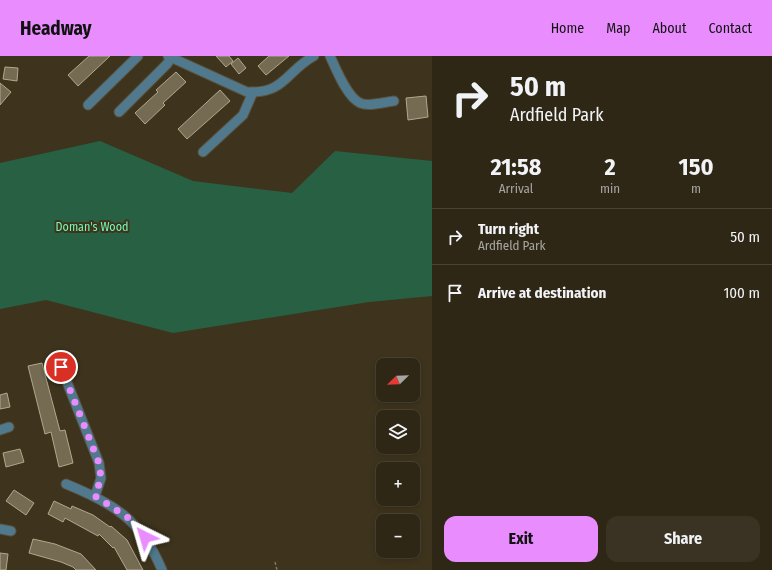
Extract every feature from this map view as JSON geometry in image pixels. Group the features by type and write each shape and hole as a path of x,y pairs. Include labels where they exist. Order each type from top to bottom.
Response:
{"street":[{"path":"88,105 138,56"},
{"path":"119,112 167,64 170,57 247,92 261,93 276,87 314,56"},
{"path":"330,56 352,96 360,103 370,104 394,101"},
{"path":"203,152 243,115 253,92"},
{"path":"70,363 61,367 99,463 101,478 95,496"},
{"path":"66,484 95,496 130,519 145,537 162,570"},
{"path":"0,529 11,531"}],"path":[{"path":"275,562 277,570"}],"green space":[{"name":"Doman's Wood","path":"100,141 193,181 292,193 335,151 432,161 432,296 369,302 173,333 46,300 0,309 0,163"}],"building":[{"path":"89,56 110,56 78,86 68,75"},
{"path":"216,56 229,56 233,61 226,67"},
{"path":"269,56 289,56 266,75 258,66"},
{"path":"238,58 246,68 239,74 231,64"},
{"path":"5,67 18,68 17,81 3,79"},
{"path":"176,72 186,82 163,103 165,105 145,124 135,113 158,92 156,90"},
{"path":"0,83 11,92 0,105"},
{"path":"220,90 230,101 187,139 178,129"},
{"path":"426,96 428,117 408,120 406,98"},
{"path":"42,363 60,431 65,430 73,463 59,467 51,432 45,434 28,366"},
{"path":"7,393 10,407 0,409 0,395"},
{"path":"20,449 24,462 6,467 3,453"},
{"path":"14,490 34,503 26,515 6,501"},
{"path":"54,501 71,509 72,506 93,515 110,527 111,526 127,540 143,570 127,570 114,547 113,548 99,534 98,536 65,518 63,522 48,514"},
{"path":"33,539 55,544 81,554 96,570 76,570 73,567 61,562 29,553"},
{"path":"0,553 8,554 6,570 0,570"}],"route":[{"path":"61,367 99,463 101,478 95,496 130,519 145,537"}]}
